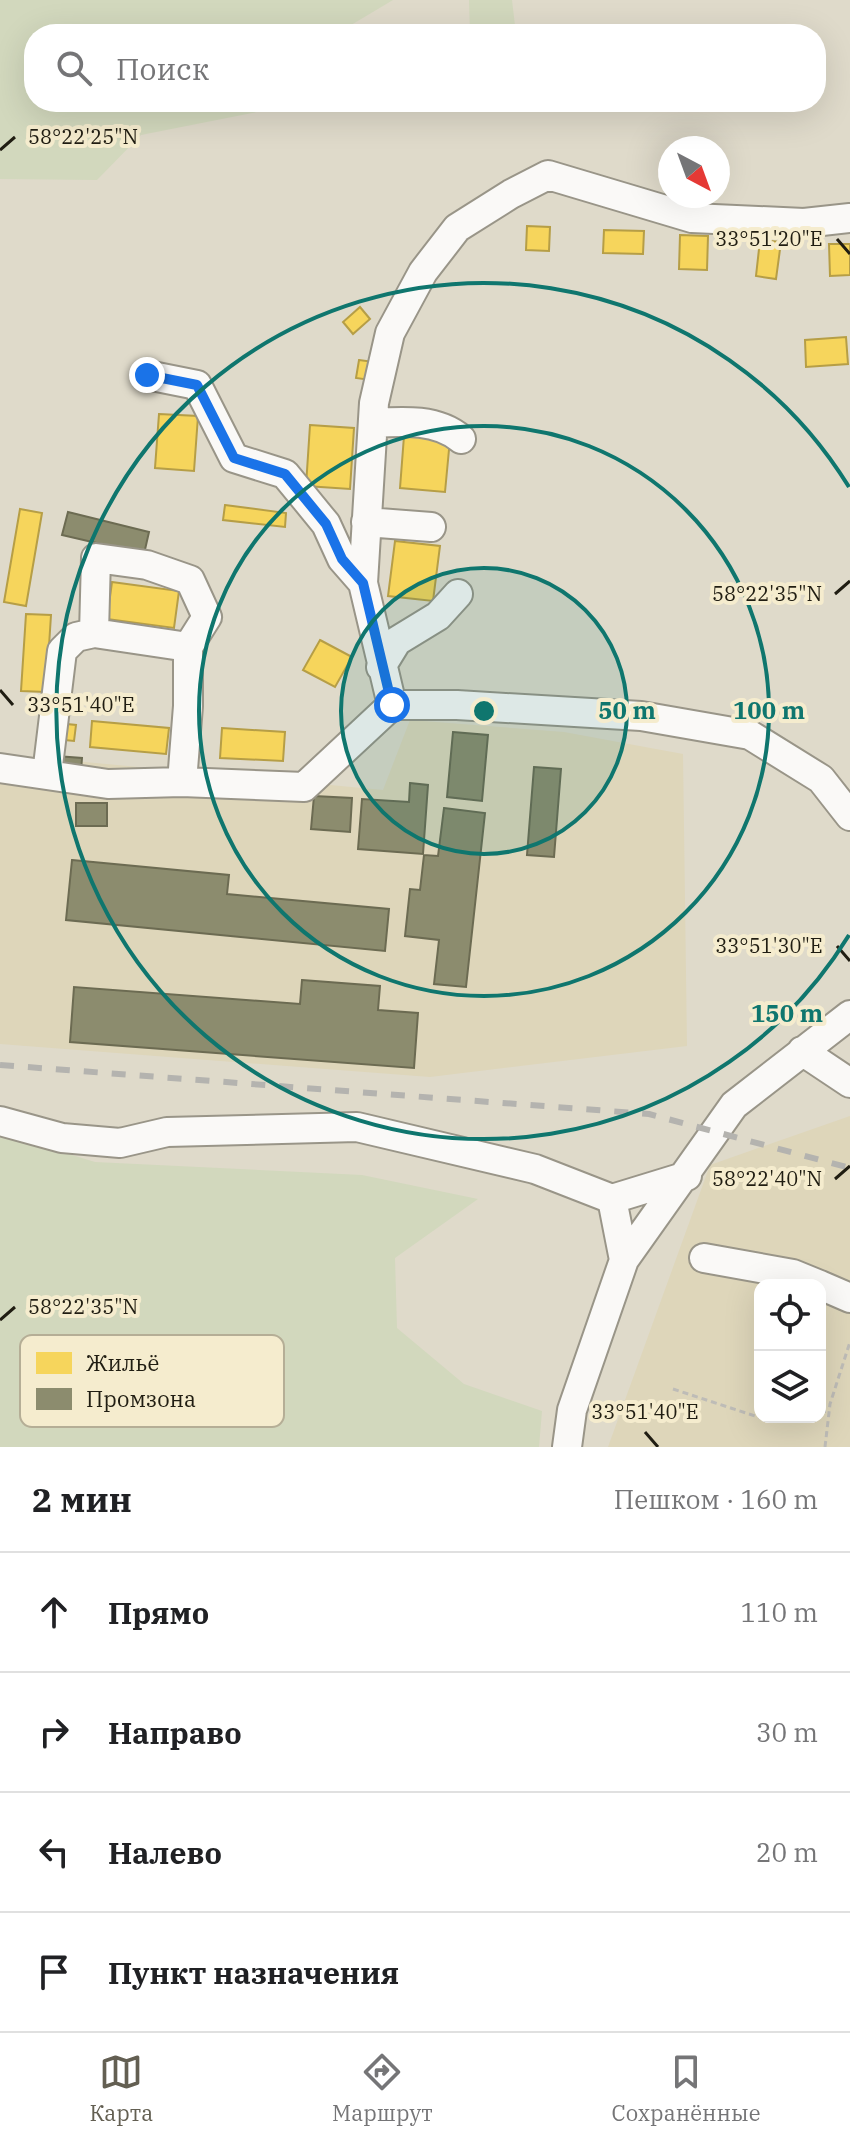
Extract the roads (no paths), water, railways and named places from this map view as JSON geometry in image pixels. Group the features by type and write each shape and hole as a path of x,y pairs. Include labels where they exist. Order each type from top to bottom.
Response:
{"street":[{"path":"392,705 363,583 374,403 390,333 423,272 457,228 548,175 692,218 804,223 850,218"},
{"path":"147,375 197,385 234,458 285,474 326,524 342,559 363,583"},
{"path":"374,423 410,421 450,429 461,439"},
{"path":"366,522 431,527"},
{"path":"94,633 96,558 147,565 190,580 207,617 188,647 188,706 182,782"},
{"path":"381,667 397,641 438,616 458,594"},
{"path":"47,774 62,651 76,637 94,633 188,647"},
{"path":"0,768 108,784 182,782 304,787 392,705 457,705 641,716 750,735 821,779 850,816"},
{"path":"567,1447 572,1410 624,1260 687,1176 734,1105 850,1015"},
{"path":"802,1051 850,1041"},
{"path":"802,1051 850,1083"},
{"path":"0,1121 62,1138 120,1143 167,1132 357,1127 535,1169 612,1199 687,1176"},
{"path":"612,1199 624,1260"},
{"path":"704,1258 793,1274 805,1279"},
{"path":"826,1288 850,1298"}],"railway":[{"path":"0,1065 649,1114 850,1168"}]}
